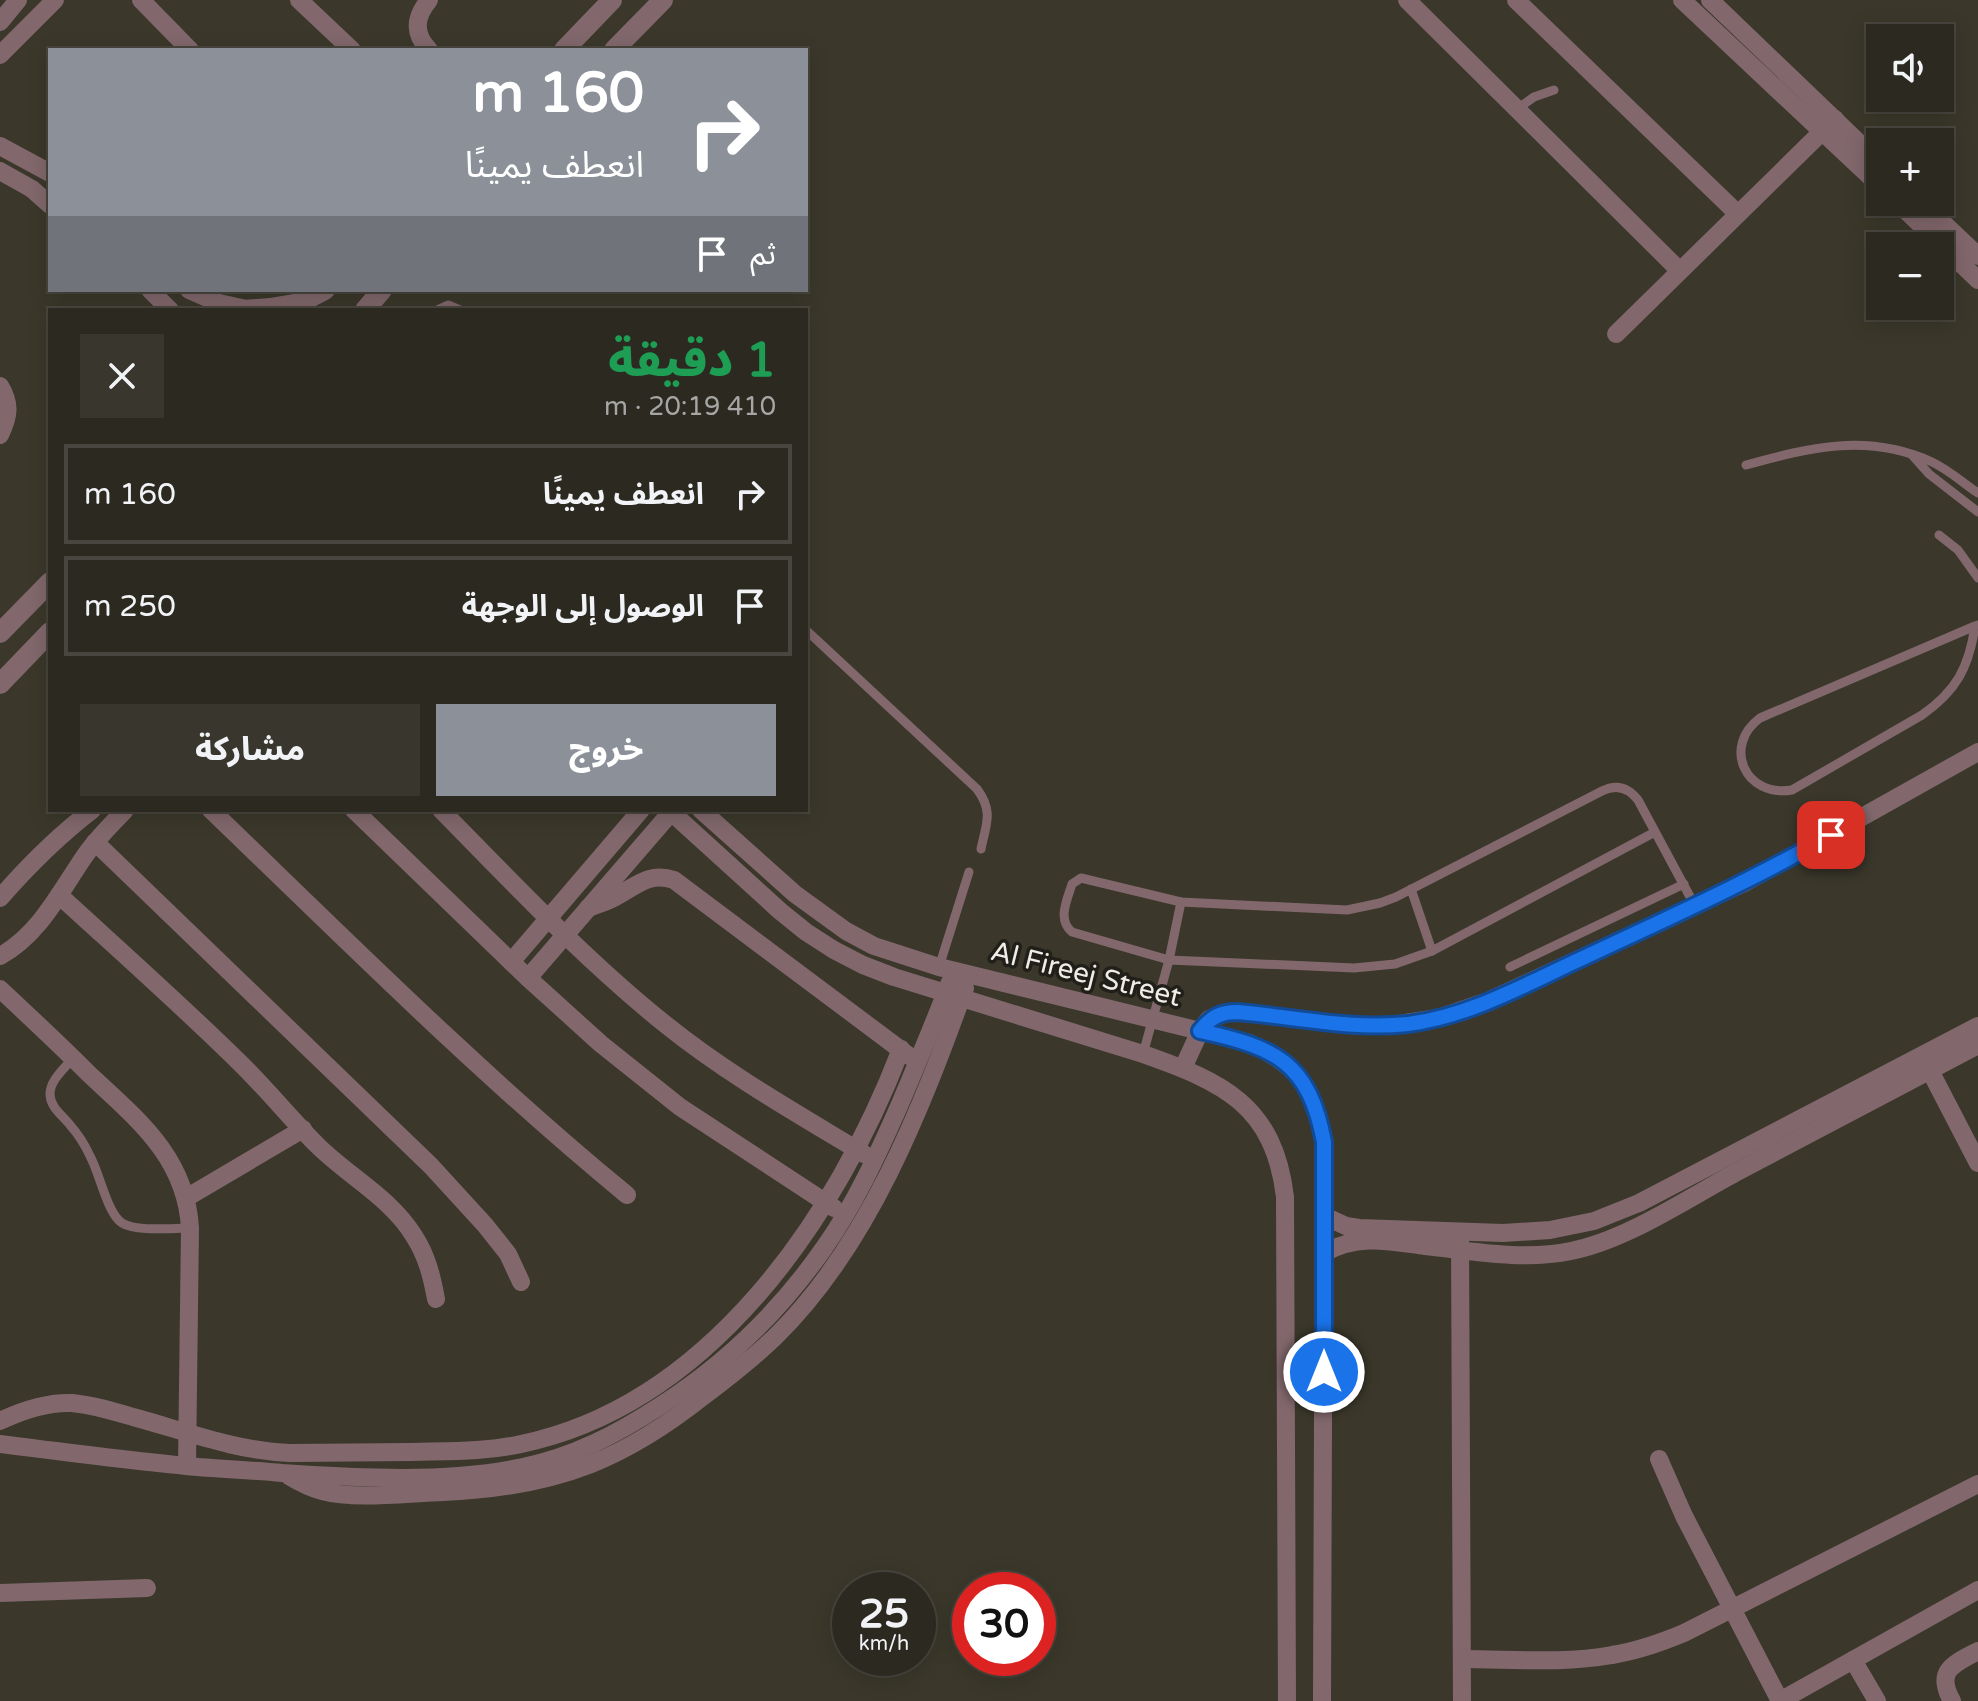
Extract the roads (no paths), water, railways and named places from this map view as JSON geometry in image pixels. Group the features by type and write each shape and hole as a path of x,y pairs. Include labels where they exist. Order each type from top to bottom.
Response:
{"street":[{"path":"0,22 18,0"},
{"path":"0,55 55,0"},
{"path":"141,0 188,48"},
{"path":"299,0 350,48"},
{"path":"427,48 419,38 417,22 429,0"},
{"path":"566,48 612,0"},
{"path":"616,48 663,0"},
{"path":"1407,0 1680,271"},
{"path":"1516,0 1738,214"},
{"path":"1682,0 1828,126 1866,153"},
{"path":"1710,0 1866,170"},
{"path":"1616,334 1828,126"},
{"path":"0,146 48,172"},
{"path":"0,171 32,189 48,203"},
{"path":"1912,216 1978,280"},
{"path":"1936,216 1978,256"},
{"path":"152,292 168,308"},
{"path":"194,292 238,308"},
{"path":"280,308 300,303 321,292"},
{"path":"367,308 380,292"},
{"path":"0,386 7,400 8,411 0,435"},
{"path":"0,633 48,584"},
{"path":"0,684 48,634"},
{"path":"1183,1068 1200,1031 1216,1015 1231,1012 1360,1026 1399,1025 1438,1018 1488,1001 1773,867 1978,752"},
{"path":"0,898 66,829 89,812"},
{"path":"0,956 20,942 59,895 95,842 123,812"},
{"path":"213,812 456,1045 627,1195"},
{"path":"356,812 601,1044 680,1107 853,1219"},
{"path":"443,812 565,935 628,993 740,1078 882,1165"},
{"path":"511,962 639,812"},
{"path":"528,978 670,812"},
{"name":"Al Fireej Street","path":"672,812 780,911 824,944 863,965 1183,1068 1228,1092 1248,1109 1263,1128 1275,1149 1285,1197 1287,1701"},
{"name":"Al Fireej Street","path":"703,812 795,894 846,931 874,946 954,971 1249,1043 1274,1054 1294,1070 1310,1092 1324,1142 1322,1701"},
{"path":"95,842 431,1166 508,1254 521,1282"},
{"path":"588,908 616,897 649,878 674,880 933,1075"},
{"path":"59,895 236,1059 331,1158 402,1219 425,1255 436,1299"},
{"path":"0,1444 187,1466 283,1473 323,1492 352,1495 471,1491 572,1471 618,1452 668,1421 714,1378 781,1303 825,1246 853,1219 933,1075 954,996 954,971"},
{"path":"0,989 144,1125 175,1170 186,1198 190,1228 187,1466"},
{"path":"882,1165 918,1062 954,996"},
{"path":"1324,1216 1346,1226 1460,1240 1524,1255 1570,1251 1614,1237 1648,1220 1863,1104 1978,1026"},
{"path":"1324,1253 1344,1243 1460,1240 1572,1227 1594,1221 1639,1203 1926,1062 1978,1045"},
{"path":"0,1421 39,1406 71,1403 248,1449 312,1453 494,1449 531,1442 595,1420 646,1391 717,1337 779,1269 826,1203 856,1150 901,1049"},
{"path":"1926,1062 1978,1163"},
{"path":"186,1198 303,1129"},
{"path":"1639,1203 1648,1220"},
{"path":"1460,1240 1462,1701"},
{"path":"1659,1459 1684,1516 1780,1701 1978,1590"},
{"path":"1462,1659 1583,1659 1633,1651 1671,1638 1978,1484"},
{"path":"0,1593 147,1588"},
{"path":"1952,1701 1945,1684 1947,1672 1955,1663 1978,1651"},
{"path":"1853,1660 1877,1701"}],"lane":[{"path":"1517,109 1534,97 1554,90"},
{"path":"1746,465 1817,448 1852,444 1889,448 1938,466 1976,503"},
{"path":"1913,456 1929,474 1976,503"},
{"path":"1939,535 1958,550 1978,578"},
{"path":"1977,626 1971,653 1957,681 1942,699 1922,715 1792,790 1766,789 1746,772 1741,746 1747,730 1760,718 1977,626"},
{"path":"808,632 977,789 988,808 981,849"},
{"path":"1655,832 1432,951 1395,964 1365,967 1169,960 1072,932 1066,927 1064,915 1072,884 1081,878 1181,902 1347,910 1380,903 1609,787 1632,793 1655,832 1684,884 1695,906"},
{"path":"954,971 969,872"},
{"path":"1510,967 1684,884"},
{"path":"1411,889 1432,951"},
{"path":"1143,1054 1169,960 1181,902"},
{"path":"73,1058 52,1084 51,1101 90,1155 115,1217 136,1228 190,1228"}]}
